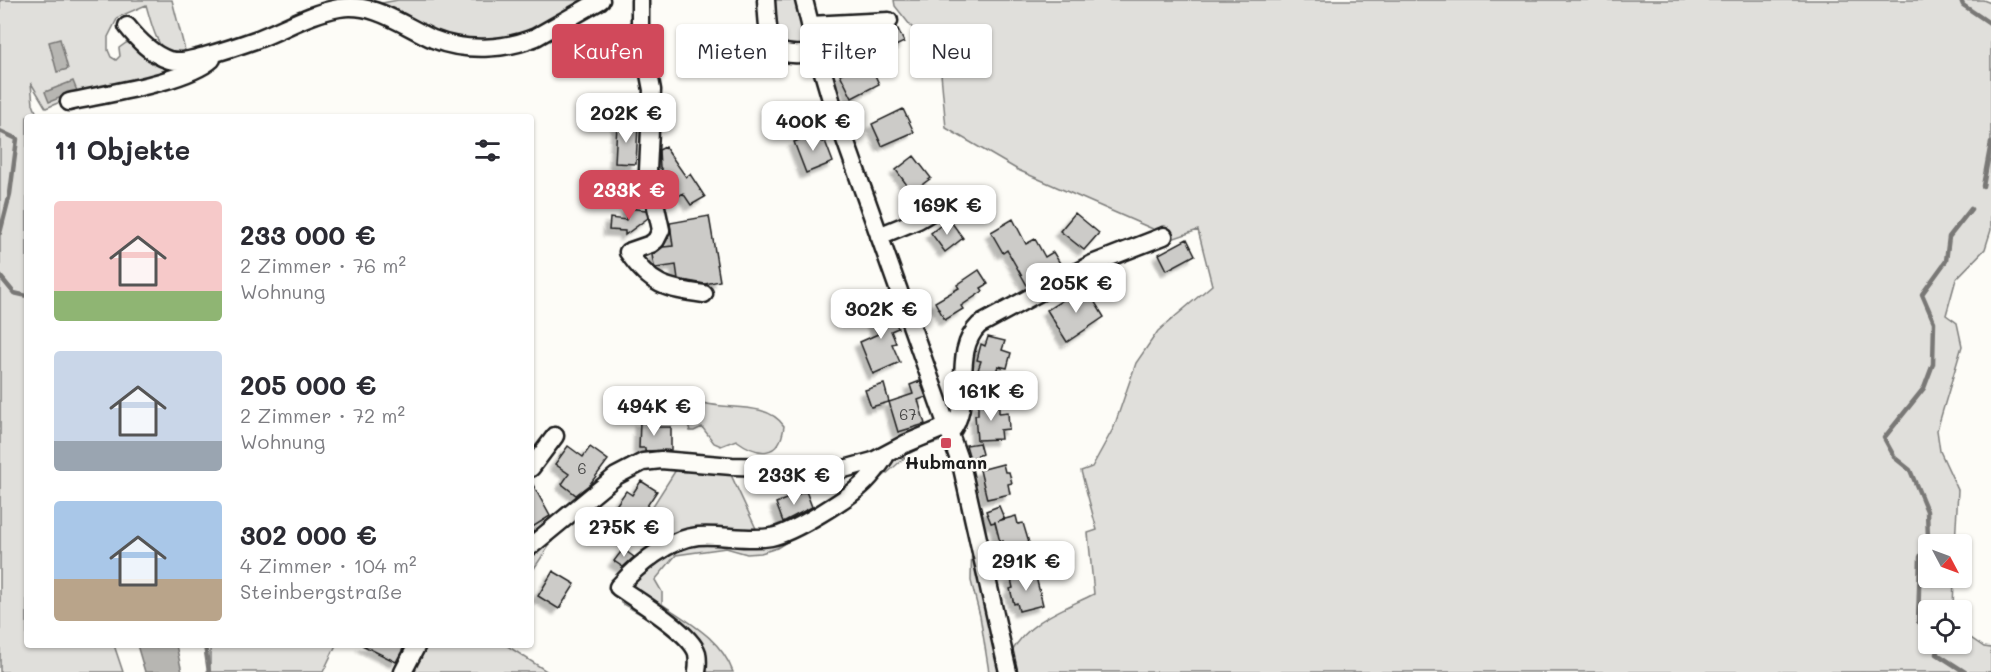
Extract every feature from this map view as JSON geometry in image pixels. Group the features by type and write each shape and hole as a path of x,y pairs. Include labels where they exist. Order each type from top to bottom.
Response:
{"street":[{"path":"127,26 138,41 150,49 171,60 187,60 257,39 321,13 347,7 375,10 435,40 472,48 505,46 536,37 601,0"},
{"path":"640,0 640,26 652,90 648,170 661,230 651,244 628,252 642,272 654,281 686,292 704,294"},
{"path":"766,0 769,36 774,47 783,53 800,54"},
{"path":"804,0 810,24"},
{"path":"830,24 889,21"},
{"path":"69,102 174,78 207,63 215,53"},
{"path":"825,78 962,468 1008,672"},
{"path":"879,236 918,220 934,210"},
{"path":"534,544 616,476 643,462 661,460 732,466 844,469 864,465 916,438 949,429 959,416 966,347 976,328 1092,264 1164,236"},
{"path":"534,464 555,436"},
{"path":"697,672 696,652 689,640 618,587 658,553 676,542 698,536 763,538 785,533 864,484 887,453"},
{"path":"403,672 415,648"}],"shaded area":[{"path":"0,0 172,0 187,58 171,58 161,46 146,5 118,17 108,37 108,50 111,57 116,60 120,56 119,48 131,42 156,59 174,66 208,58 183,72 164,78 71,98 46,108 31,83 33,104 37,114 24,114 24,648 115,648 123,672 0,672"},
{"path":"398,0 595,0 535,35 472,45 366,6"},
{"path":"770,0 798,0 803,24 800,24 800,50 788,48 788,24 775,24"},
{"path":"894,0 1983,0 1991,3 1991,230 1985,249 1956,279 1946,315 1957,323 1962,346 1937,430 1940,451 1958,490 1956,534 1918,534 1918,588 1954,588 1953,600 1918,600 1918,654 1972,654 1972,639 1984,647 1991,648 1991,672 1014,672 1011,653 1027,632 1047,617 1094,594 1088,533 1097,530 1081,471 1092,467 1114,427 1136,363 1158,331 1212,285 1198,230 1166,241 1155,230 1018,170 946,128 941,78 992,78 992,24 910,25 895,6"},
{"path":"60,39 68,69 57,72 49,42"},
{"path":"73,81 77,91 49,102 45,92"},
{"path":"697,401 766,412 784,426 782,437 773,449 767,451 752,449 736,440 721,446 714,443 702,427 690,431 688,424 690,418 686,415 678,421 669,417 665,412 669,406"},
{"path":"927,439 945,440 910,453 861,496 777,548 747,554 726,548 676,555 655,580 662,592 662,604 713,641 728,660 733,672 697,672 697,658 660,625 621,603 618,592 677,545 763,541"},
{"path":"679,465 732,469 732,477 759,535 741,535 654,552 646,545 655,533 642,523"},
{"path":"563,525 534,568 534,548"},
{"path":"972,535 1002,672 989,672 980,616 971,581"},
{"path":"138,648 177,648 182,672 145,672"},
{"path":"210,648 335,648 323,672 210,672"},
{"path":"419,648 511,648 548,672 406,672"}],"building":[{"path":"898,29 904,42 898,45"},
{"path":"842,78 876,78 879,84 852,98"},
{"path":"903,109 914,132 882,146 872,124"},
{"path":"617,124 638,125 636,164 615,163"},
{"path":"818,132 822,142 825,141 833,162 806,173 794,142"},
{"path":"665,147 686,177 690,174 705,197 691,205 683,193 679,196 660,167 659,150"},
{"path":"914,156 931,178 912,192 896,170"},
{"path":"627,208 646,210 648,218 625,235 625,231 609,230 610,218 626,220"},
{"path":"1075,213 1099,233 1084,250 1060,231"},
{"path":"709,216 720,281 705,284 682,280 678,279 676,265 656,268 654,266 652,255 663,247 673,246 670,223"},
{"path":"949,219 963,238 945,252 931,233"},
{"path":"1013,219 1026,244 1035,239 1045,257 1053,252 1063,268 1028,287 1007,250 1003,253 991,232"},
{"path":"1187,239 1195,255 1167,270 1159,254"},
{"path":"979,270 988,284 981,288 983,291 961,306 963,309 945,320 935,302 959,288 957,285"},
{"path":"1085,286 1104,317 1067,342 1047,310"},
{"path":"886,302 898,328 891,331 896,343 892,344 900,362 873,374 860,342 878,334 867,310"},
{"path":"988,337 1005,341 1002,350 1011,353 1007,368 998,366 995,375 978,370 981,361 977,360 981,344 985,346"},
{"path":"920,381 926,397 918,400 925,424 898,432 889,402 913,394 910,385"},
{"path":"884,384 889,402 871,407 865,390"},
{"path":"999,403 999,413 1008,412 1009,429 1000,430 1001,439 977,440 975,415 978,415 978,404"},
{"path":"640,421 656,421 655,427 671,427 671,450 645,451 645,448 639,448"},
{"path":"979,443 982,454 970,459 966,445"},
{"path":"568,446 583,457 590,447 608,460 590,484 576,495 562,484 569,474 555,464"},
{"path":"1003,464 1005,472 1009,472 1012,483 1008,484 1010,494 987,499 980,470"},
{"path":"641,481 657,491 637,521 615,507 626,491 632,495"},
{"path":"534,487 550,516 534,526"},
{"path":"806,491 812,507 783,522 776,503"},
{"path":"999,506 1004,518 998,521 1016,516 1018,524 1023,523 1029,543 1005,549 1003,541 1000,542 995,522 991,523 986,511"},
{"path":"623,549 634,557 623,567 614,561"},
{"path":"553,571 575,584 559,609 538,596"},
{"path":"1035,573 1043,605 1019,611 1017,603 1014,604 1010,589 1013,588 1011,579"},
{"path":"368,648 403,648 396,662"}],"waterway":[{"path":"1961,0 1963,5 1991,24"},
{"path":"0,131 17,139 10,194 0,233"},
{"path":"1983,186 1991,143"},
{"path":"1919,600 1920,557 1928,538 1927,511 1910,470 1895,458 1884,438 1924,388 1933,364 1934,322 1922,294 1946,261 1949,237 1971,209"},
{"path":"0,276 14,293 24,295"},
{"path":"205,648 209,672"},
{"path":"1937,654 1965,672"}],"place":[{"name":"Hubmann","path":"946,443"}]}
